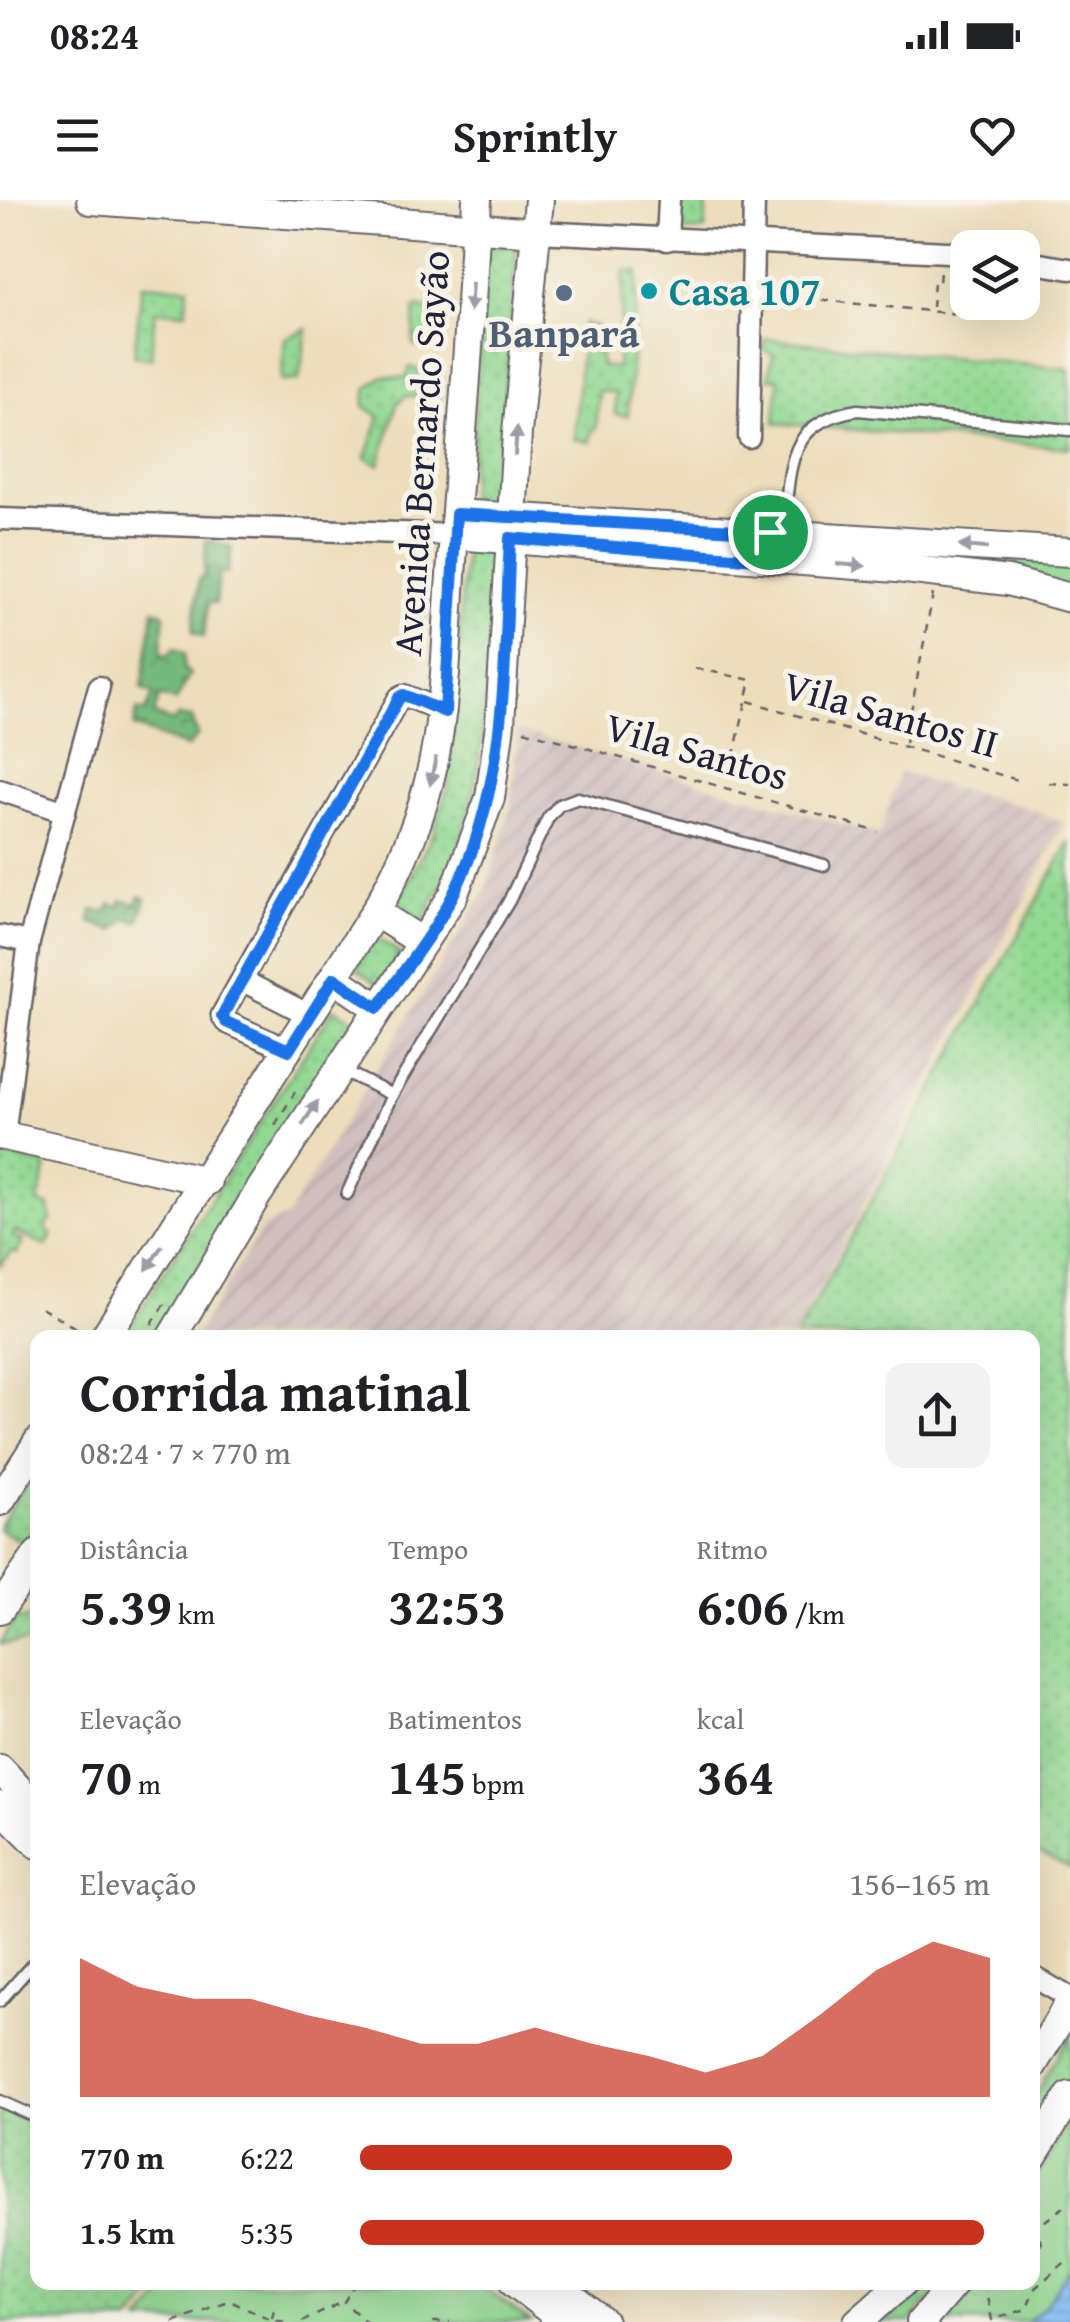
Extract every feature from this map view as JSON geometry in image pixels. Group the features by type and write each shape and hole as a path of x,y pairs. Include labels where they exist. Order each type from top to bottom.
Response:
{"street":[{"path":"91,200 754,246 950,251"},
{"name":"Avenida Bernardo Sayão","path":"109,1330 375,912 406,858 426,806 445,712 477,200"},
{"path":"176,1330 339,1068 453,896 490,798 500,724 510,528 540,200"},
{"path":"667,240 669,200"},
{"path":"749,437 754,200"},
{"path":"1040,264 1070,268"},
{"path":"0,519 455,525 1070,552"},
{"path":"774,541 935,572 1008,581 1070,598"},
{"path":"1008,581 1011,550"},
{"path":"99,687 29,942 2,1135 207,1181"},
{"path":"289,1050 226,1022 222,1016 399,698 404,695 445,712"},
{"path":"0,790 65,812"},
{"path":"375,912 422,942"},
{"path":"0,936 29,942"},
{"path":"334,978 378,1008"},
{"path":"249,984 310,1015"},
{"path":"2,1495 30,1454"},
{"path":"0,1609 30,1574"},
{"path":"0,1769 30,1801"},
{"path":"0,1806 30,1836"},
{"path":"1040,1981 1070,2000 1040,2052"},
{"path":"1040,2144 1070,2096"},
{"path":"524,2290 565,2322"},
{"path":"563,2290 603,2322"},
{"path":"858,2322 893,2290"},
{"path":"921,2322 948,2290"}],"lane":[{"path":"774,541 794,454 807,429 828,414 858,410 1070,430"},
{"path":"347,1194 392,1095 510,900 548,818 559,805 578,798 824,866"},
{"path":"339,1068 392,1095"},
{"path":"0,2000 30,1967"},
{"path":"0,2100 30,2114"}],"path":[{"path":"932,309 941,250"},
{"path":"790,297 950,311"},
{"path":"905,744 935,572"},
{"name":"Vila Santos II","path":"695,668 751,680 730,772"},
{"name":"Vila Santos II","path":"748,701 1018,780"},
{"name":"Vila Santos","path":"500,724 878,832"},
{"path":"1049,783 1070,784"},
{"path":"295,1092 306,1100"},
{"path":"42,1308 80,1330"},
{"path":"1040,2222 1070,2202"},
{"path":"1040,2284 1070,2258"},
{"path":"302,2322 344,2302 351,2290"},
{"path":"986,2290 992,2320 1026,2309 1034,2290"},
{"path":"174,2322 230,2300 248,2304 272,2320 287,2322"},
{"path":"344,2302 366,2322"},
{"path":"272,2320 274,2309"},
{"path":"433,2322 450,2322"}],"shaded area":[{"path":"518,731 880,835 899,773 1028,808 1064,823 798,1330 199,1330 262,1228 287,1217 486,890 511,806"}],"green space":[{"path":"676,200 707,200 705,230 675,233"},
{"path":"487,246 517,247 496,500 469,500"},
{"path":"624,271 638,271 628,416 615,414 616,393 599,391 596,429 592,429 590,442 574,439 583,323 597,327 601,366 617,368"},
{"path":"142,284 188,287 186,312 155,311 151,358 134,356"},
{"path":"415,307 446,312 445,340 437,350 413,345"},
{"path":"307,329 299,380 281,381 285,338"},
{"path":"766,339 1070,369 1070,448 775,423 779,379 768,378 773,354 763,350"},
{"path":"410,367 442,376 441,398 405,396 397,404 379,465 366,458 380,417 364,406 367,389 383,376 406,378"},
{"path":"206,540 232,547 228,572 219,574 216,603 208,603 204,637 193,632 199,578 204,578"},
{"path":"465,549 496,551 482,735 460,843 420,926 393,910 434,832 448,787"},
{"path":"1017,552 1070,555 1070,594 1014,574"},
{"path":"154,609 165,614 161,654 168,655 174,648 185,654 184,669 190,674 176,701 159,696 154,715 174,722 177,716 192,718 198,735 188,747 134,727 137,710 146,712 153,694 142,688"},
{"path":"1070,841 1070,1868 1040,1853 1040,1330 800,1330"},
{"path":"140,896 146,899 138,922 127,918 113,931 90,922 92,910 106,912 111,903 120,907 121,900 136,904"},
{"path":"376,937 400,953 381,986 356,968"},
{"path":"334,1008 358,1023 159,1330 127,1330"},
{"path":"0,1154 47,1166 38,1203 49,1206 51,1220 45,1227 52,1236 46,1246 15,1231 13,1237 23,1241 17,1254 11,1252 0,1266"},
{"path":"30,1478 30,1535 25,1543 0,1530"},
{"path":"30,1618 30,1642 0,1644 14,1620"},
{"path":"1070,2034 1070,2082 1040,2131 1040,2087"},
{"path":"0,2105 30,2116 30,2290 158,2290 130,2322 0,2322"},
{"path":"1070,2120 1070,2269 1044,2307 1026,2322 938,2322 965,2290 1040,2290 1040,2171"},
{"path":"168,2290 487,2290 531,2322 140,2322"},
{"path":"911,2290 939,2290 910,2322 878,2322"}],"water":[{"path":"1070,2269 1070,2322 1026,2322 1044,2307"}],"place":[{"name":"Casa 107","path":"649,291"},
{"name":"Banpará","path":"564,293"}],"route":[{"path":"456,514 770,532 768,560 510,538 500,724 490,798 453,896 378,1008 334,978 289,1050 222,1019 399,698 404,695 445,712 456,514"}]}
